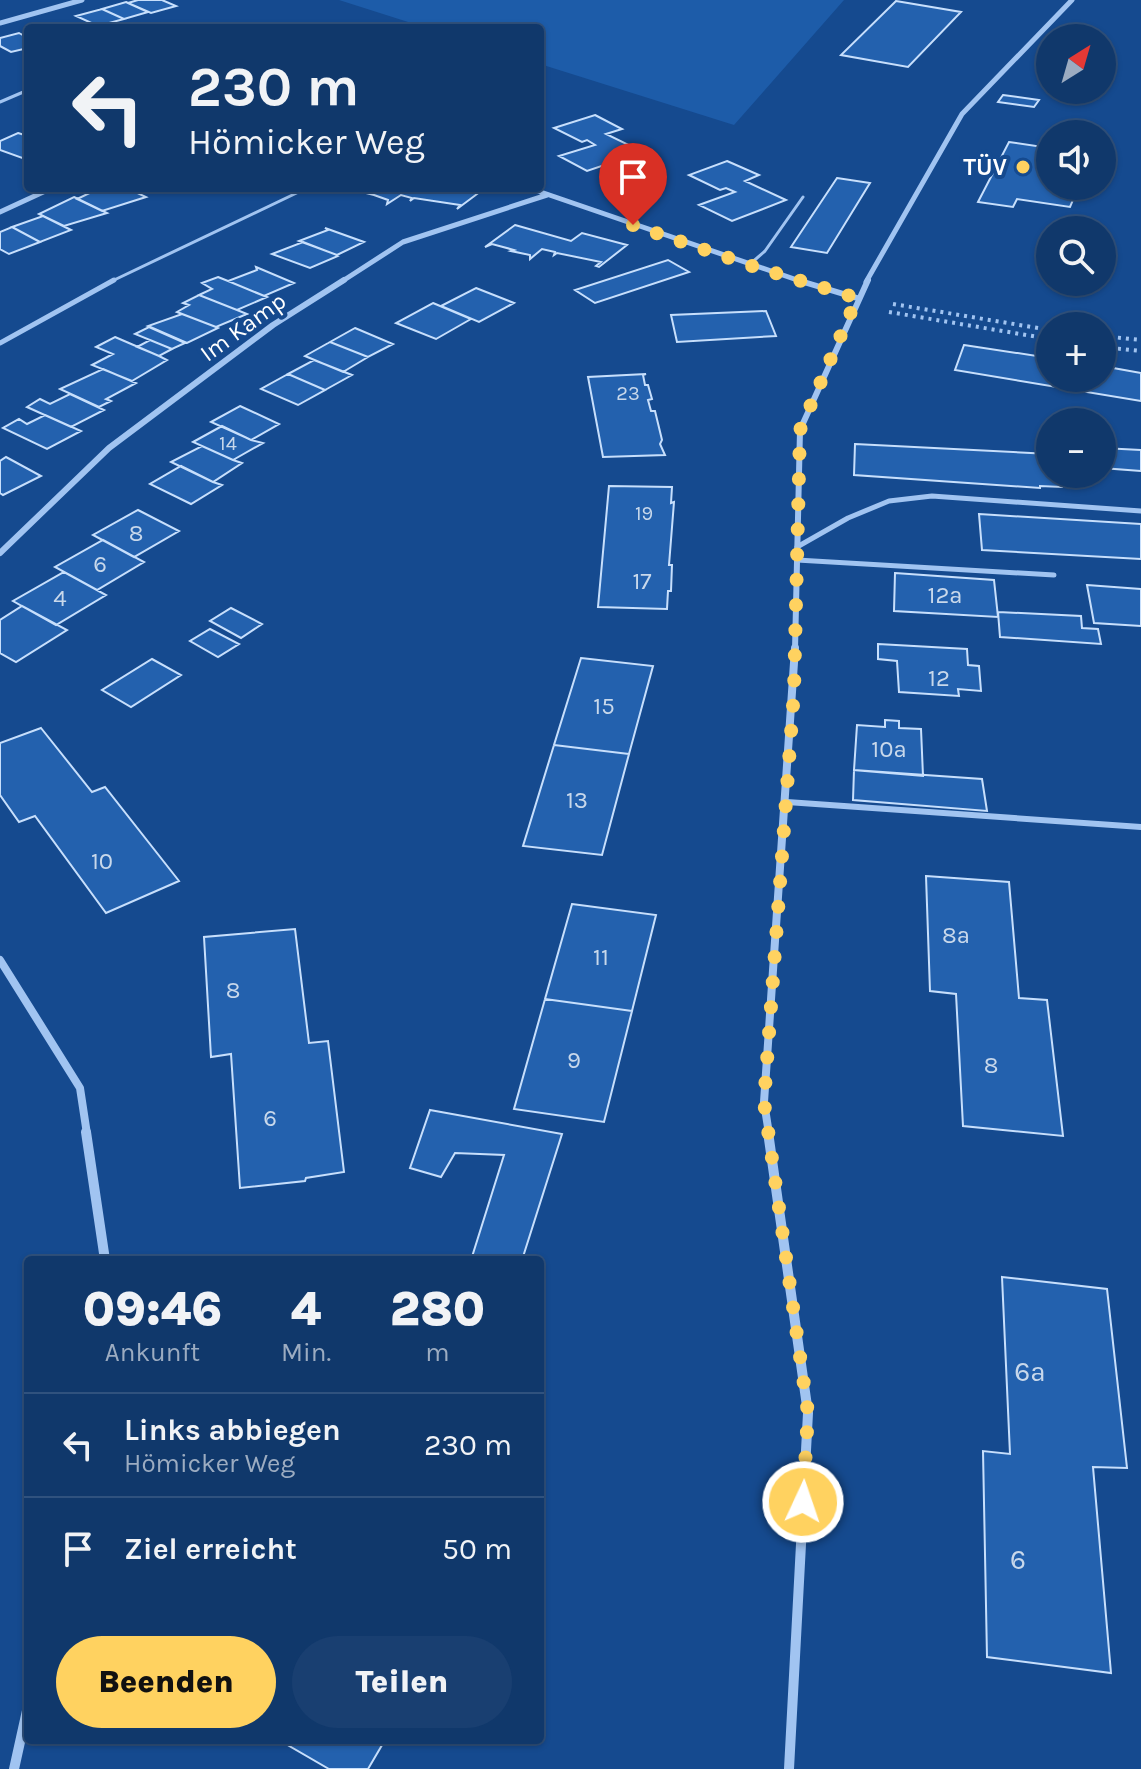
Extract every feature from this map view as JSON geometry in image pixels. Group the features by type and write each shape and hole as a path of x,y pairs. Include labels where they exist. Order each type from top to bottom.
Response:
{"street":[{"path":"0,23 82,0"},
{"path":"789,1769 808,1413 764,1102 794,692 800,430 859,299 962,114 1072,0"},
{"path":"0,212 43,192"},
{"path":"539,192 749,265 859,299"},
{"name":"Im Kamp","path":"0,553 109,448 273,325 403,242 547,195"},
{"path":"0,960 80,1088 104,1256"},
{"path":"14,1769 24,1724"}],"lane":[{"path":"0,102 24,92"},
{"path":"0,343 80,296 299,192"},
{"path":"749,265 765,251 803,197"},
{"path":"797,547 848,518 889,501 932,496 1141,511"},
{"path":"797,560 1054,575"},
{"path":"787,802 1141,827"}],"path":[{"path":"859,299 1036,328"},
{"path":"859,299 881,311 1036,337"},
{"path":"1116,337 1141,340"},
{"path":"1116,348 1141,351"}],"shaded area":[{"path":"339,0 844,0 734,125 544,65 544,24 414,24"}],"building":[{"path":"162,0 176,6 151,13 128,3"},
{"path":"896,1 961,12 908,67 841,55"},
{"path":"126,2 148,12 124,19 102,9"},
{"path":"102,9 124,19 94,24 76,16"},
{"path":"19,33 24,36 24,49 11,52 0,46 0,38"},
{"path":"1003,95 1036,100 1036,104 1034,107 998,102"},
{"path":"595,115 622,129 606,134 643,152 587,171 559,156 595,145 554,128"},
{"path":"18,133 24,135 24,159 0,150 0,141"},
{"name":"TÜV","path":"1009,142 1036,146 1036,200 1073,200 1070,207 1017,199 1013,207 978,202"},
{"path":"727,161 759,175 745,181 786,200 732,221 699,205 735,192 726,188 720,190 689,175"},
{"path":"837,178 870,183 827,253 791,247"},
{"path":"92,192 135,192 146,197 102,211 77,199"},
{"path":"362,192 480,192 457,209 460,205 414,198 410,201 412,198 401,195 387,204 388,200"},
{"path":"74,197 107,213 64,226 39,214"},
{"path":"43,216 71,230 40,242 12,227"},
{"path":"515,225 571,241 582,233 627,245 599,267 596,266 601,262 557,253 554,255 555,252 542,249 530,259 530,255 492,244 485,247"},
{"path":"12,227 40,242 9,254 0,249 0,232"},
{"path":"325,228 364,242 337,255 299,241 328,230"},
{"path":"303,242 338,256 310,268 272,254"},
{"path":"668,260 689,272 595,303 575,290"},
{"path":"256,267 294,283 264,296 228,281 257,270"},
{"path":"218,277 267,297 237,310 199,295 212,289 202,283"},
{"path":"476,288 514,303 479,322 441,306"},
{"path":"199,295 247,314 216,327 177,312 189,305 183,303"},
{"path":"433,303 471,319 436,339 396,323"},
{"path":"766,311 776,336 677,342 671,315"},
{"path":"182,314 218,328 187,343 148,326"},
{"path":"149,327 185,343 172,349 135,334"},
{"path":"355,328 393,344 368,357 330,342"},
{"path":"115,337 167,360 132,381 92,365 113,354 96,347"},
{"path":"150,340 172,349 159,356 137,347"},
{"path":"330,342 368,357 343,372 305,356"},
{"path":"964,345 1036,356 1036,384 955,370"},
{"path":"314,360 352,375 325,390 288,374"},
{"path":"103,369 136,383 106,399 111,401 99,407 60,389"},
{"path":"1116,369 1141,373 1141,401 1087,392 1116,392"},
{"path":"288,374 325,390 298,405 261,389"},
{"path":"646,374 643,375 645,385 648,385 652,399 648,400 651,411 655,411 662,440 660,444 665,455 603,457 588,377"},
{"path":"70,394 104,410 71,427 27,407 40,399 50,404"},
{"path":"240,406 279,424 251,440 211,422"},
{"path":"45,415 81,431 47,449 3,428 19,419 27,424"},
{"path":"222,426 263,443 233,460 193,442"},
{"path":"855,444 1036,453 1036,488 854,475"},
{"path":"202,446 242,463 213,482 171,462"},
{"path":"1116,449 1141,450 1141,471 1116,469"},
{"path":"6,457 41,476 3,495 0,493 0,461"},
{"path":"181,466 222,485 191,504 150,484"},
{"path":"609,486 672,487 671,591 668,591 667,609 598,607"},
{"path":"138,510 179,531 134,557 93,535"},
{"path":"979,514 1141,524 1141,559 982,550"},
{"path":"103,540 144,562 97,590 55,567"},
{"path":"64,572 106,595 56,625 13,601"},
{"path":"895,573 994,580 998,617 894,611"},
{"path":"1087,585 1141,589 1141,626 1094,623"},
{"path":"22,606 67,630 16,662 0,653 0,620"},
{"path":"231,608 262,624 241,638 210,621"},
{"path":"998,612 1081,616 1082,628 1098,629 1101,644 1000,637"},
{"path":"210,629 239,644 218,657 190,641"},
{"path":"878,644 967,649 968,665 979,666 981,691 958,689 959,696 899,692 897,661 878,659"},
{"path":"581,658 653,666 629,754 554,745"},
{"path":"152,659 181,675 131,707 102,690"},
{"path":"885,720 899,721 899,728 921,729 923,776 854,770 857,725 885,727"},
{"path":"41,728 92,792 105,787 179,881 106,913 35,816 19,822 0,795 0,743"},
{"path":"554,745 629,754 602,855 523,846"},
{"path":"854,770 982,779 987,811 853,800"},
{"path":"926,876 1009,882 1019,998 1047,1000 1063,1136 963,1126 956,994 930,991"},
{"path":"572,904 656,915 632,1011 545,999"},
{"path":"295,929 309,1043 328,1041 344,1172 306,1178 305,1181 240,1188 231,1054 211,1057 204,937"},
{"path":"545,999 632,1011 604,1122 514,1109"},
{"path":"430,1110 562,1134 523,1256 472,1256 504,1155 455,1153 441,1177 410,1168"},
{"path":"1002,1277 1107,1289 1127,1468 1093,1467 1111,1673 987,1657 983,1451 1010,1454"},
{"path":"286,1744 383,1744 368,1769 329,1769"}],"place":[{"name":"TÜV","path":"1023,167"}],"route":[{"path":"633,225 857,298 800,430 794,692 764,1102 808,1413 803,1502"}]}
